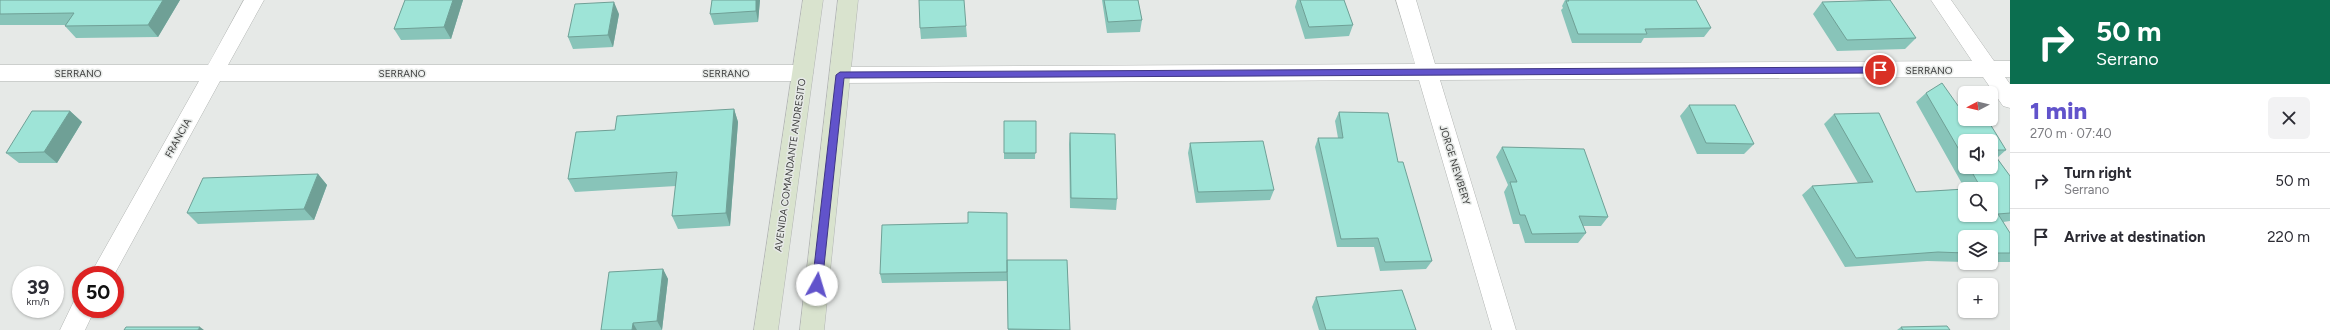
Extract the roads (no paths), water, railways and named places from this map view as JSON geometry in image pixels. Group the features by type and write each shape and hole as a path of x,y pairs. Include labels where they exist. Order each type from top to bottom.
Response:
{"main road":[{"name":"AVENIDA COMANDANTE ANDRESITO","path":"766,330 813,0"},
{"path":"812,330 848,0"}],"street":[{"name":"FRANCIA","path":"107,266 254,0"},
{"name":"JORGE NEWBERY","path":"1406,0 1504,330"},
{"path":"1941,0 2010,100"},
{"name":"SERRANO","path":"840,75 2010,69"},
{"name":"SERRANO","path":"0,73 803,73"},
{"path":"72,330 78,318"}]}
